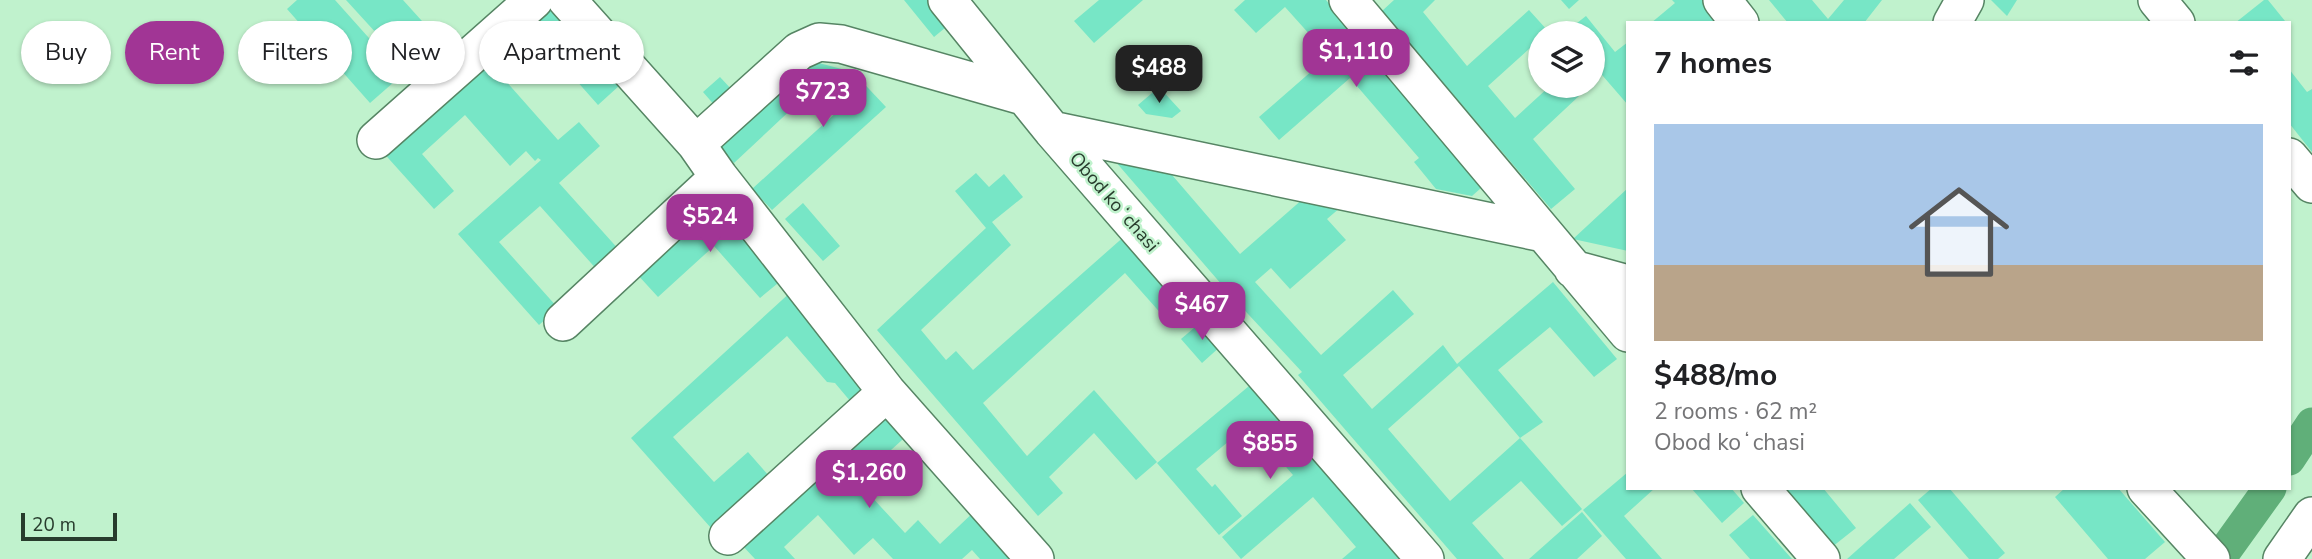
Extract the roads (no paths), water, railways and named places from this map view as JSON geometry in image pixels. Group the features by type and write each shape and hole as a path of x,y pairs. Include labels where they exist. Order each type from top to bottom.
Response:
{"street":[{"path":"376,140 534,0"},
{"path":"567,0 696,144 887,392 1035,559"},
{"name":"Obod koʻchasi","path":"947,0 1052,130 1424,559"},
{"path":"1348,0 1626,331"},
{"path":"1722,0 1738,21"},
{"path":"1953,21 1965,0"},
{"path":"2157,0 2174,21"},
{"path":"696,144 799,51 819,42 841,44 1024,96"},
{"name":"Obod koʻchasi","path":"1052,130 1543,233"},
{"path":"2291,159 2312,184"},
{"path":"563,322 719,177"},
{"path":"1573,269 1626,283"},
{"path":"728,536 887,392"},
{"path":"1762,490 1821,559"},
{"path":"2148,490 2208,556"},
{"path":"2282,559 2312,518"}],"waterway":[{"path":"2291,456 2312,424"},
{"path":"2219,559 2269,490"}]}
